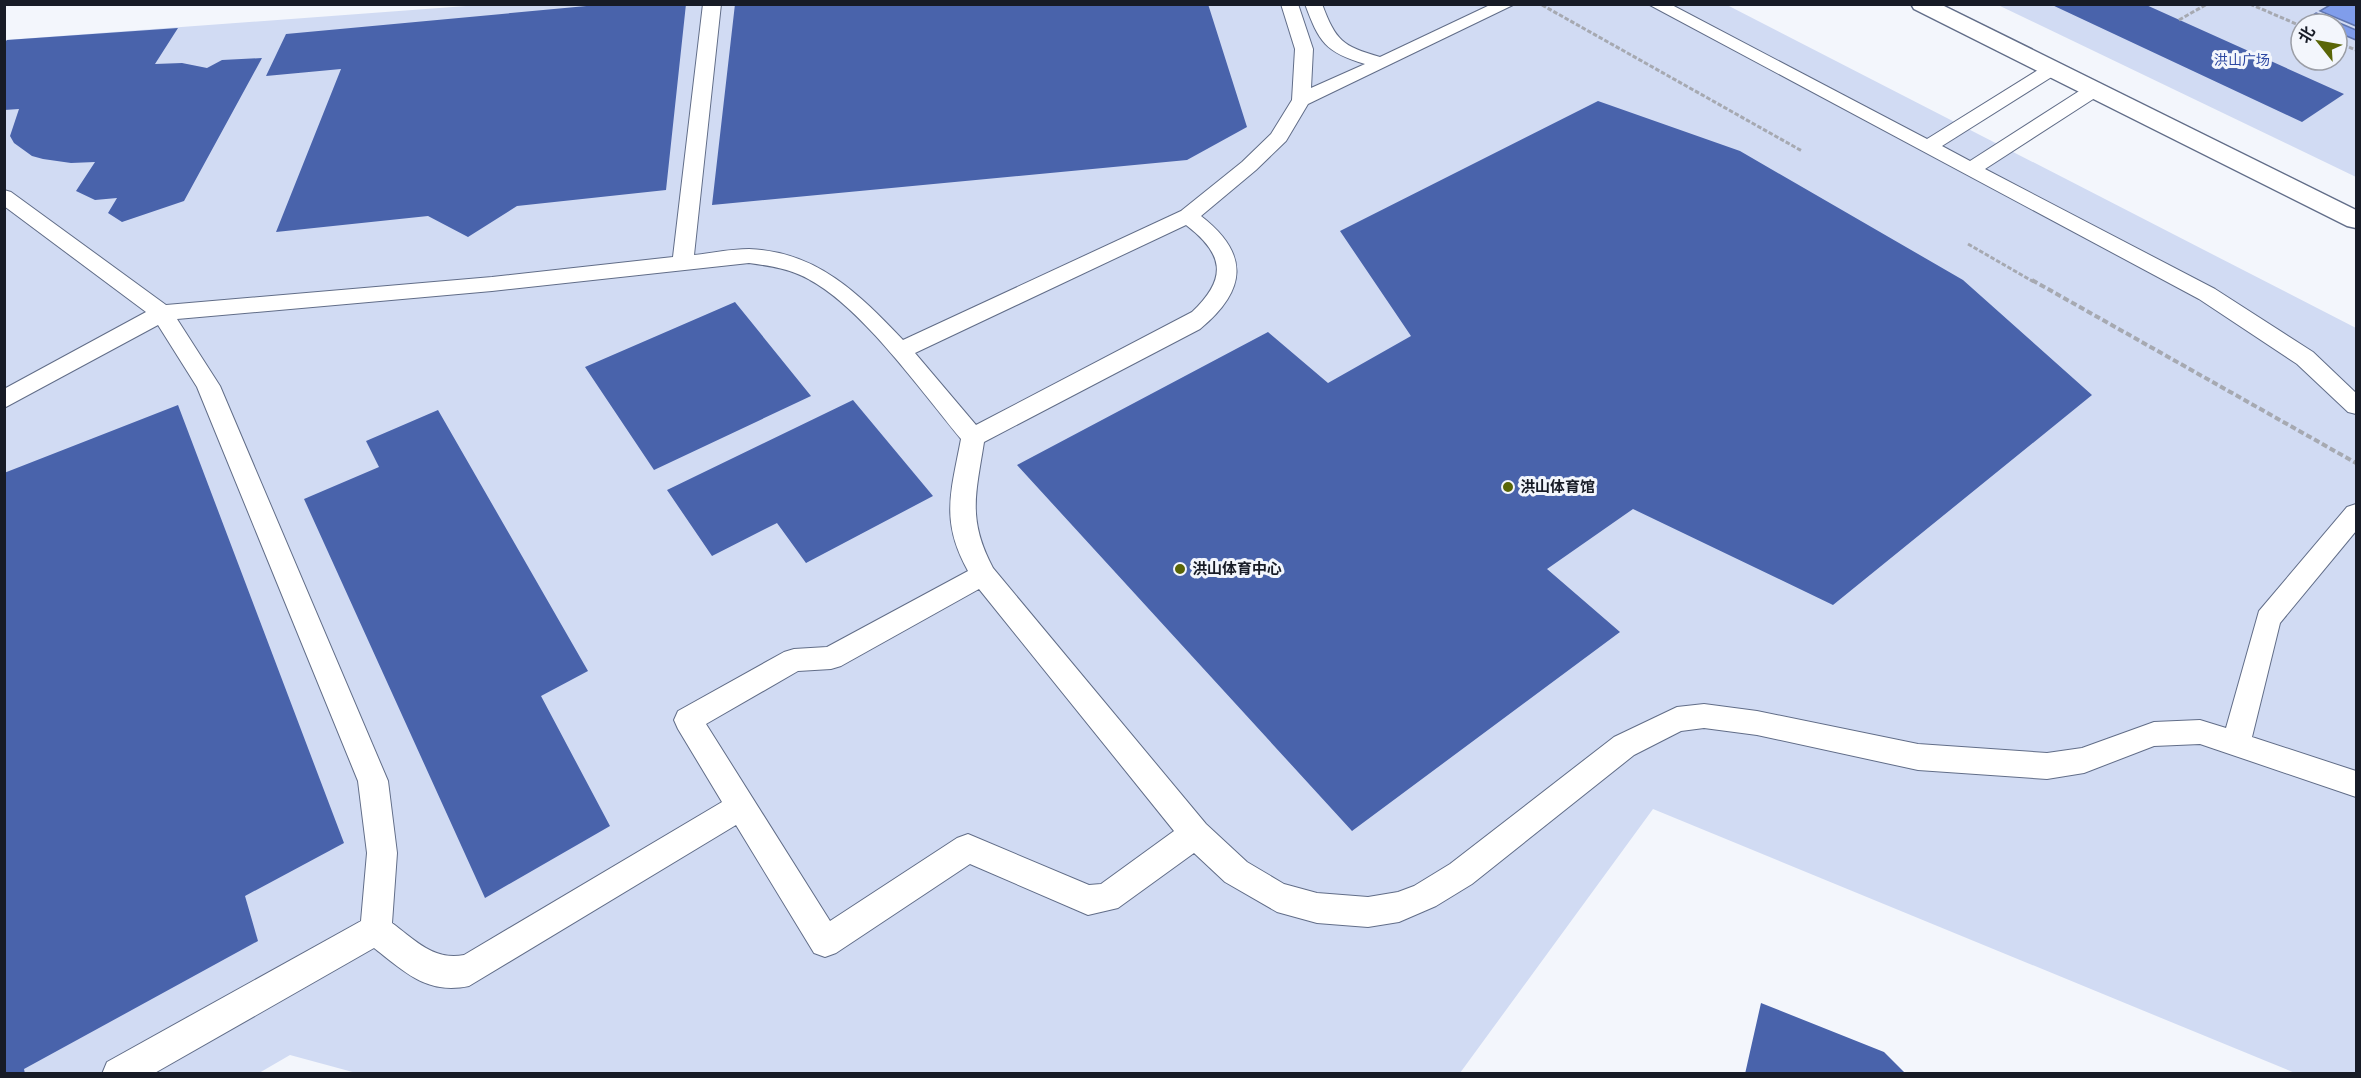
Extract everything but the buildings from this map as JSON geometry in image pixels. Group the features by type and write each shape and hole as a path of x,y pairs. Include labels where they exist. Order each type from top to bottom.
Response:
{"main road":[{"path":"1922,4 2356,220"}],"lane":[{"path":"683,261 712,4"},
{"path":"900,351 1188,216 1279,137 1301,100 1304,49 1290,4"},
{"path":"1313,4 1329,43 1346,52 1382,63"},
{"path":"1301,100 1507,4"},
{"path":"1656,4 2207,294 2305,358 2356,406"},
{"path":"1927,147 2052,69"},
{"path":"1970,170 2094,90"},
{"path":"4,196 162,313 208,386 373,781 382,853 376,930"},
{"path":"973,437 1192,324 1212,306 1227,276 1224,253 1212,236 1188,216"},
{"path":"4,400 162,313 492,284 683,261 749,256 768,257 807,269 842,288 900,351 973,437 963,502 963,526 966,541 983,575 1195,834 1236,872 1277,897 1317,908 1368,912 1399,907 1425,896 1461,873 1624,746 1677,719 1704,716 1757,723 1918,757 2047,766 2084,760 2126,742 2184,731 2200,732 2356,784"},
{"path":"2236,744 2268,619 2356,514"},
{"path":"983,575 831,658 794,660 688,720 825,942 968,848 1088,900 1107,898 1195,834"},
{"path":"376,930 424,966 450,974 469,970 742,806"},
{"path":"119,1074 376,930"}],"path":[{"path":"1542,4 1802,151"},
{"path":"2179,20 2207,4"},
{"path":"2250,4 2289,21"},
{"path":"1968,244 2356,463"}],"green space":[{"name":"洪山体育中心","path":"493,4 1727,5 2356,328 2356,1073 2295,1073 1653,809 1460,1073 360,1074 290,1055 259,1073 5,1074 5,40"},
{"name":"洪山广场","path":"1998,5 2356,5 2356,177"}],"water":[{"path":"2330,5 2356,5 2356,26 2349,23 2349,12 2320,11"},
{"path":"2349,27 2356,30 2356,40 2349,37"}],"place":[{"name":"洪山体育馆","path":"1508,487"},
{"name":"洪山体育中心","path":"1180,569"}]}
